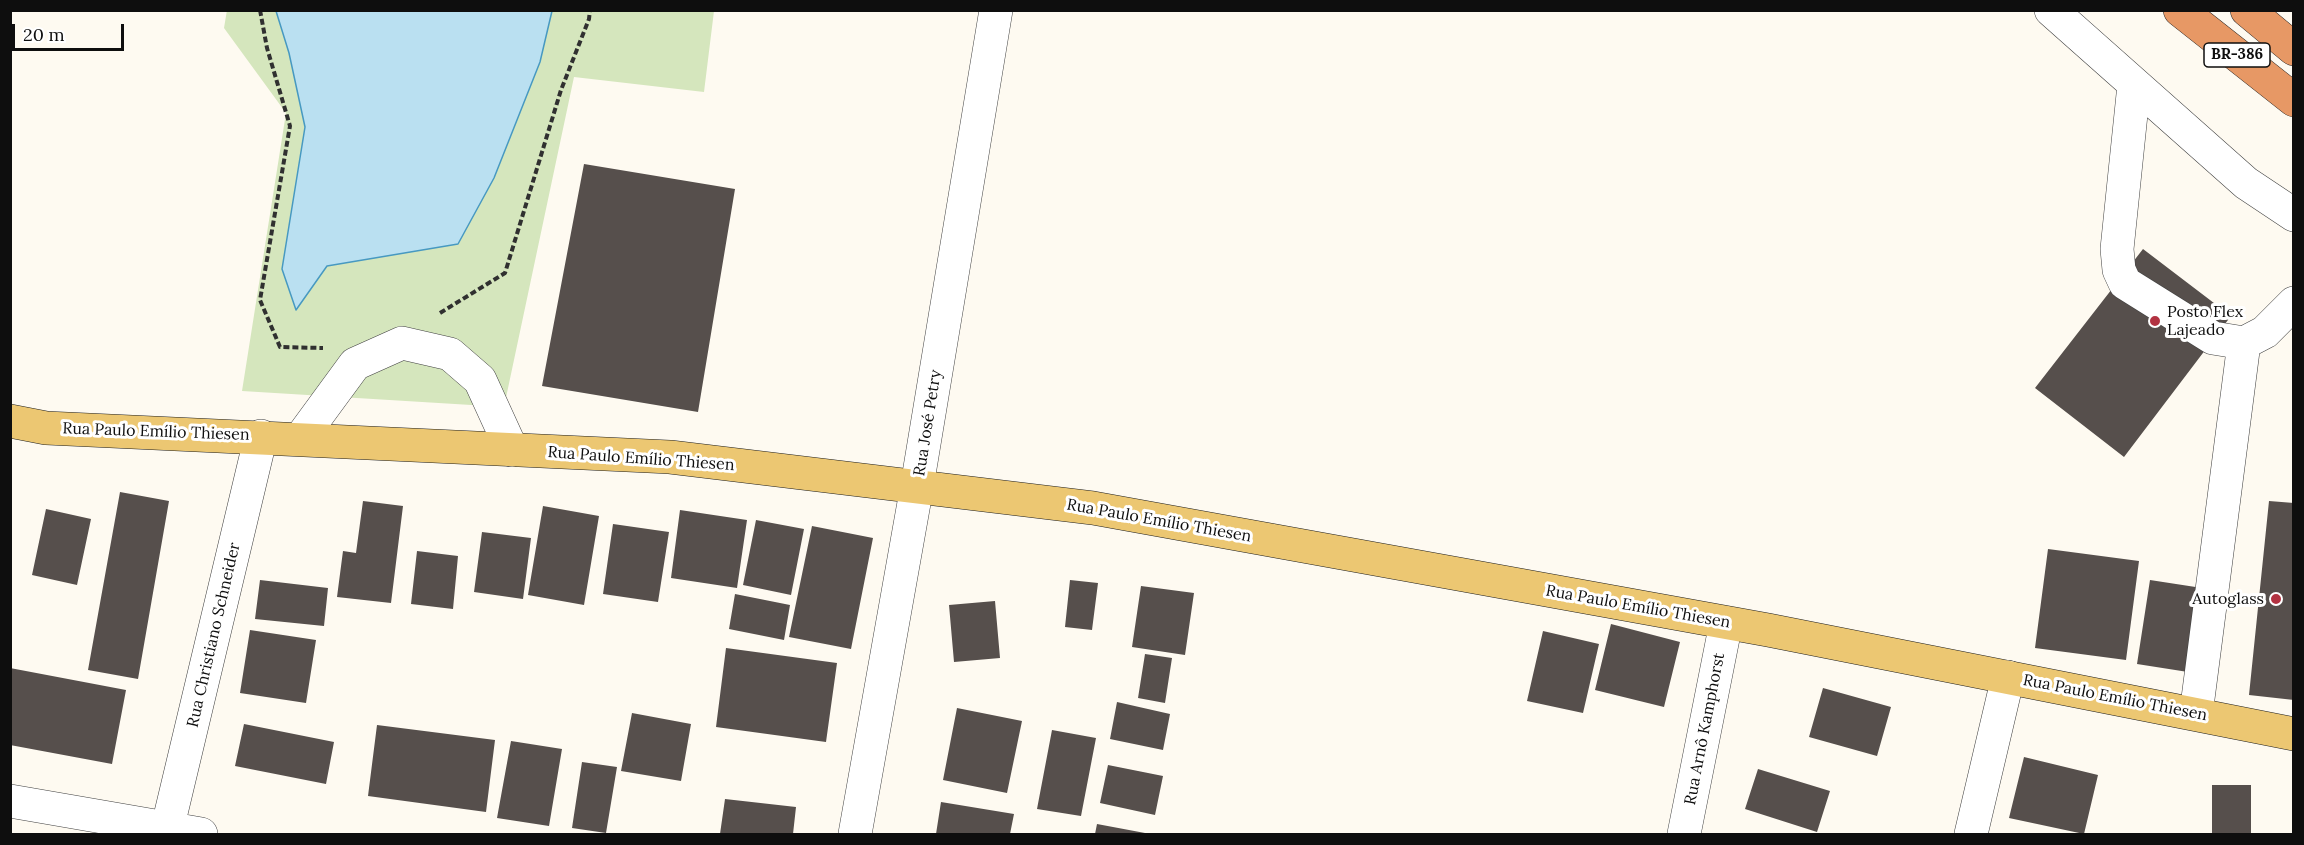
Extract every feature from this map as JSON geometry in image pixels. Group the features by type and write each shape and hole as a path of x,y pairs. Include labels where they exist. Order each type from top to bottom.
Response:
{"highway":[{"name":"BR-386","path":"2180,10 2294,100"},
{"name":"BR-386","path":"2247,10 2294,49"}],"main road":[{"name":"Rua Paulo Emílio Thiesen","path":"10,422 46,428 261,436 300,440 670,457 1093,508 1726,623 2294,734"}],"street":[{"name":"Rua José Petry","path":"855,834 917,486 996,10"},
{"path":"2051,10 2246,183 2294,214"},
{"path":"2134,85 2117,249 2125,283 2212,338 2244,344 2265,332 2294,303"},
{"path":"300,440 355,364 402,343 450,354 480,380 512,450"},
{"path":"2196,714 2244,344"},
{"name":"Rua Christiano Schneider","path":"167,832 261,436"},
{"name":"Rua Arnô Kamphorst","path":"1684,834 1726,623"},
{"path":"1971,834 2008,677"},
{"path":"10,801 167,832 201,834"}],"path":[{"path":"260,10 267,48 290,126 260,300 280,347 325,348"},
{"path":"438,315 505,273 561,90 589,19 590,10"}],"green space":[{"path":"227,10 714,11 704,92 574,77 504,407 242,391 286,113 224,28"}],"water":[{"path":"276,11 552,11 540,62 494,178 458,244 327,266 296,310 282,269 305,127 289,53"}],"building":[{"path":"584,164 735,189 698,412 542,386"},
{"path":"2143,249 2231,316 2124,457 2035,388"},
{"path":"120,492 169,501 138,679 88,670"},
{"path":"363,501 403,506 391,603 337,597 343,551 356,553"},
{"name":"Autoglass","path":"2269,501 2294,503 2294,700 2249,695"},
{"path":"543,506 599,516 584,605 528,595"},
{"path":"46,509 91,519 77,585 32,575"},
{"path":"680,510 747,520 737,588 671,578"},
{"path":"756,520 804,529 791,595 743,585"},
{"path":"613,524 669,532 658,602 603,594"},
{"path":"812,526 873,538 851,649 789,637"},
{"path":"482,532 531,538 523,599 474,592"},
{"path":"2048,549 2139,561 2126,660 2035,648"},
{"path":"417,551 458,556 453,609 411,604"},
{"path":"260,580 328,588 324,626 255,619"},
{"path":"1070,580 1098,583 1092,630 1065,627"},
{"path":"2150,580 2202,588 2188,672 2137,664"},
{"path":"1141,586 1194,593 1185,655 1132,647"},
{"path":"735,594 790,605 784,640 729,629"},
{"path":"995,601 1000,658 954,662 949,605"},
{"path":"1611,624 1680,642 1664,707 1595,690"},
{"path":"250,630 316,640 306,703 240,693"},
{"path":"1543,631 1599,644 1583,713 1527,701"},
{"path":"726,648 837,663 826,742 716,727"},
{"path":"1145,654 1172,658 1165,703 1138,698"},
{"path":"10,668 126,690 112,764 10,745"},
{"path":"1823,688 1891,707 1877,756 1809,737"},
{"path":"1117,702 1170,714 1163,750 1110,739"},
{"path":"957,708 1022,721 1007,793 943,780"},
{"path":"632,713 691,724 681,781 621,771"},
{"path":"244,724 334,742 326,784 235,766"},
{"path":"377,725 495,740 486,812 368,796"},
{"path":"1052,730 1096,738 1081,816 1037,809"},
{"path":"511,741 562,749 549,826 497,818"},
{"path":"2024,757 2098,775 2084,834 2009,818"},
{"path":"582,762 617,767 606,833 572,828"},
{"path":"1108,765 1163,776 1155,815 1100,803"},
{"path":"1758,769 1830,791 1817,832 1745,809"},
{"path":"2212,785 2251,785 2251,834 2212,834"},
{"path":"725,799 796,807 793,834 720,834"},
{"path":"941,802 1014,814 1010,834 936,834"},
{"path":"1097,824 1145,833 1145,834 1095,834"}],"place":[{"name":"Posto Flex Lajeado","path":"2155,321"},
{"name":"Autoglass","path":"2276,599"}]}
